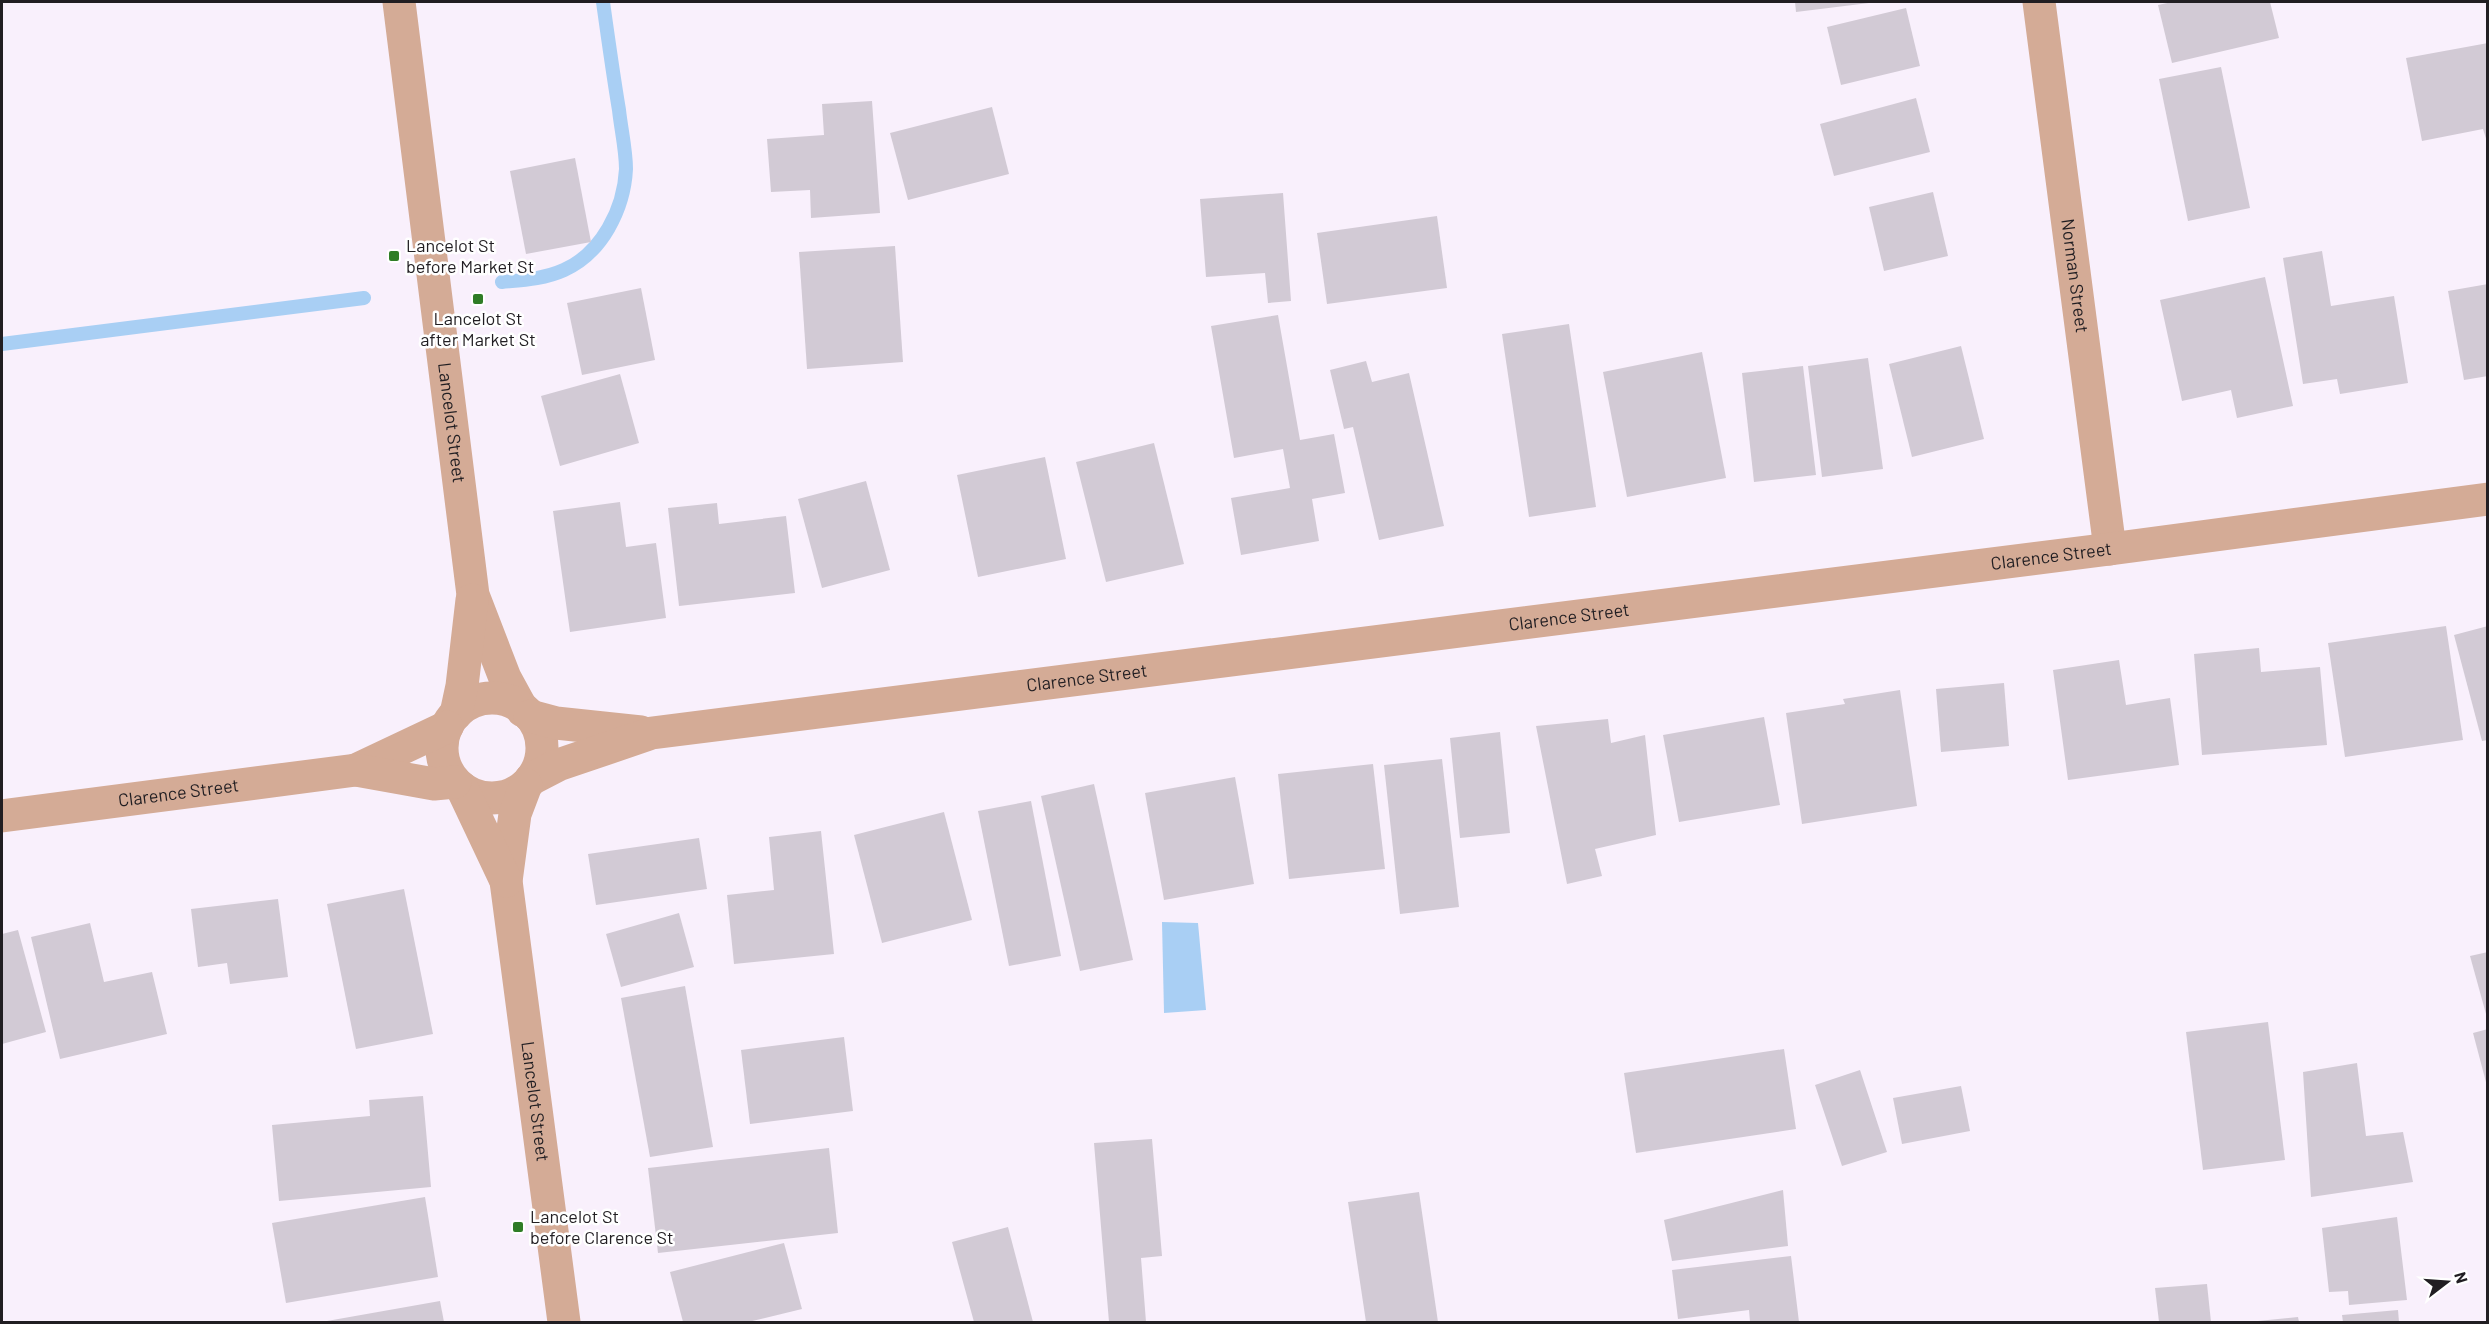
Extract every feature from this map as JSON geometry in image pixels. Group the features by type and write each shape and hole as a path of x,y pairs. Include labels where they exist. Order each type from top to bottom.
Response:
{"street":[{"name":"Lancelot Street","path":"399,2 473,595 462,686 451,720"},
{"name":"Norman Street","path":"2039,2 2110,549"},
{"name":"Clarence Street","path":"528,782 558,765 652,733 2110,549 2487,499"},
{"name":"Lancelot Street","path":"473,595 506,678 526,713"},
{"path":"485,699 510,702 526,713 538,730 541,746 539,763 528,782 510,794 494,798 477,796 458,785 446,768 442,752 451,720 470,704 485,699"},
{"name":"Clarence Street","path":"526,713 556,723 652,733"},
{"name":"Clarence Street","path":"356,770 451,720"},
{"name":"Clarence Street","path":"2,816 356,770 434,784 458,785"},
{"name":"Lancelot Street","path":"528,782 515,814 506,881 564,1323"},
{"name":"Lancelot Street","path":"458,785 506,881"}],"water":[{"path":"1162,922 1198,923 1206,1010 1164,1013"}],"building":[{"path":"1795,2 1869,2 1869,3 1796,12"},
{"path":"2172,2 2270,2 2279,38 2172,63 2158,5"},
{"path":"1906,8 1920,66 1841,85 1827,27"},
{"path":"2488,43 2488,145 2483,129 2422,141 2406,58"},
{"path":"2221,67 2250,208 2188,221 2159,79"},
{"path":"1916,98 1930,152 1834,176 1820,124"},
{"path":"872,101 880,213 811,218 810,190 771,192 767,139 824,135 822,104"},
{"path":"992,107 1009,174 908,200 890,133"},
{"path":"575,158 591,242 526,254 510,171"},
{"path":"1933,192 1948,256 1884,271 1869,207"},
{"path":"1283,193 1291,301 1268,303 1265,273 1206,277 1200,199"},
{"path":"1437,216 1447,288 1327,304 1317,233"},
{"path":"895,246 903,362 807,369 799,252"},
{"path":"2322,251 2331,306 2394,296 2408,383 2340,394 2337,379 2303,384 2283,258"},
{"path":"2265,277 2293,406 2237,418 2231,390 2182,401 2160,300"},
{"path":"2488,284 2488,376 2464,380 2448,291"},
{"path":"641,288 655,360 582,375 567,303"},
{"path":"1278,315 1300,440 1334,434 1345,493 1312,499 1319,541 1241,555 1231,498 1290,488 1283,449 1234,458 1211,326"},
{"path":"1569,324 1596,507 1529,517 1502,334"},
{"path":"1961,346 1984,439 1912,457 1889,364"},
{"path":"1702,352 1726,478 1627,497 1603,372"},
{"path":"1868,358 1883,469 1822,477 1808,366"},
{"path":"1366,361 1372,382 1409,373 1444,526 1379,540 1353,427 1344,429 1330,370"},
{"path":"1803,366 1816,475 1754,482 1742,373"},
{"path":"620,374 639,443 560,466 541,396"},
{"path":"1154,443 1184,564 1106,582 1076,462"},
{"path":"1045,457 1066,559 978,577 957,475"},
{"path":"866,481 890,570 822,588 798,499"},
{"path":"620,502 626,547 656,543 666,618 570,632 553,511"},
{"path":"717,503 719,524 786,516 795,593 679,606 668,508"},
{"path":"2446,626 2463,740 2345,757 2328,643"},
{"path":"2488,626 2488,740 2482,741 2454,635"},
{"path":"2259,648 2261,672 2320,667 2327,745 2202,755 2194,654"},
{"path":"2119,660 2126,705 2170,698 2179,765 2068,780 2053,670"},
{"path":"2004,683 2009,746 1941,752 1936,689"},
{"path":"1900,690 1917,806 1802,824 1786,713 1845,704 1843,699"},
{"path":"1764,717 1780,805 1679,822 1663,735"},
{"path":"1608,719 1611,743 1645,735 1656,835 1595,849 1602,876 1567,884 1536,726"},
{"path":"1500,732 1510,833 1460,838 1450,738"},
{"path":"1442,759 1459,907 1400,914 1384,765"},
{"path":"1373,764 1385,869 1289,879 1278,774"},
{"path":"1235,777 1254,884 1164,900 1145,793"},
{"path":"1094,784 1133,960 1080,971 1041,796"},
{"path":"1031,801 1061,956 1009,966 978,811"},
{"path":"944,812 972,920 882,943 854,835"},
{"path":"821,831 834,954 734,964 727,895 774,890 769,837"},
{"path":"699,838 707,889 596,905 588,854"},
{"path":"404,889 433,1034 356,1049 327,904"},
{"path":"278,899 288,977 230,984 227,963 198,967 191,909"},
{"path":"679,913 694,967 621,987 606,934"},
{"path":"90,923 104,982 152,972 167,1034 60,1059 31,937"},
{"path":"18,930 46,1032 2,1044 2,934"},
{"path":"2488,952 2488,1014 2486,1014 2470,956"},
{"path":"685,986 713,1147 650,1157 621,998"},
{"path":"2268,1022 2285,1160 2203,1170 2186,1032"},
{"path":"2488,1029 2488,1086 2487,1086 2473,1033"},
{"path":"844,1037 853,1111 750,1124 741,1050"},
{"path":"1784,1049 1796,1129 1636,1153 1624,1073"},
{"path":"2357,1063 2366,1136 2403,1132 2413,1182 2311,1197 2303,1072"},
{"path":"1860,1070 1887,1152 1842,1166 1815,1085"},
{"path":"1961,1086 1970,1131 1902,1144 1893,1098"},
{"path":"423,1096 431,1187 279,1201 272,1125 370,1116 369,1100"},
{"path":"1152,1139 1162,1256 1141,1258 1146,1322 1109,1322 1094,1143"},
{"path":"829,1148 838,1233 658,1253 648,1168"},
{"path":"1783,1190 1788,1246 1672,1261 1664,1220"},
{"path":"1419,1192 1438,1322 1366,1322 1348,1202"},
{"path":"425,1197 438,1277 286,1303 272,1223"},
{"path":"2397,1217 2407,1300 2349,1305 2348,1291 2329,1292 2322,1228"},
{"path":"1008,1227 1033,1322 974,1322 952,1242"},
{"path":"784,1243 802,1309 748,1322 683,1322 670,1272"},
{"path":"1791,1256 1799,1322 1750,1322 1749,1310 1678,1319 1672,1270"},
{"path":"2207,1284 2211,1322 2159,1322 2155,1288"},
{"path":"440,1301 444,1322 327,1322 327,1321"},
{"path":"2398,1310 2399,1322 2343,1322 2342,1315"},
{"path":"2298,1317 2299,1322 2258,1322 2258,1321"}],"waterway":[{"path":"502,282 533,279 564,270 589,253 600,241 616,214 624,184 626,162 603,2"},
{"path":"2,344 364,298"}],"place":[{"name":"Lancelot St before Market St","path":"394,256"},
{"name":"Lancelot St after Market St","path":"478,299"},
{"name":"Lancelot St before Clarence St","path":"518,1227"}]}
